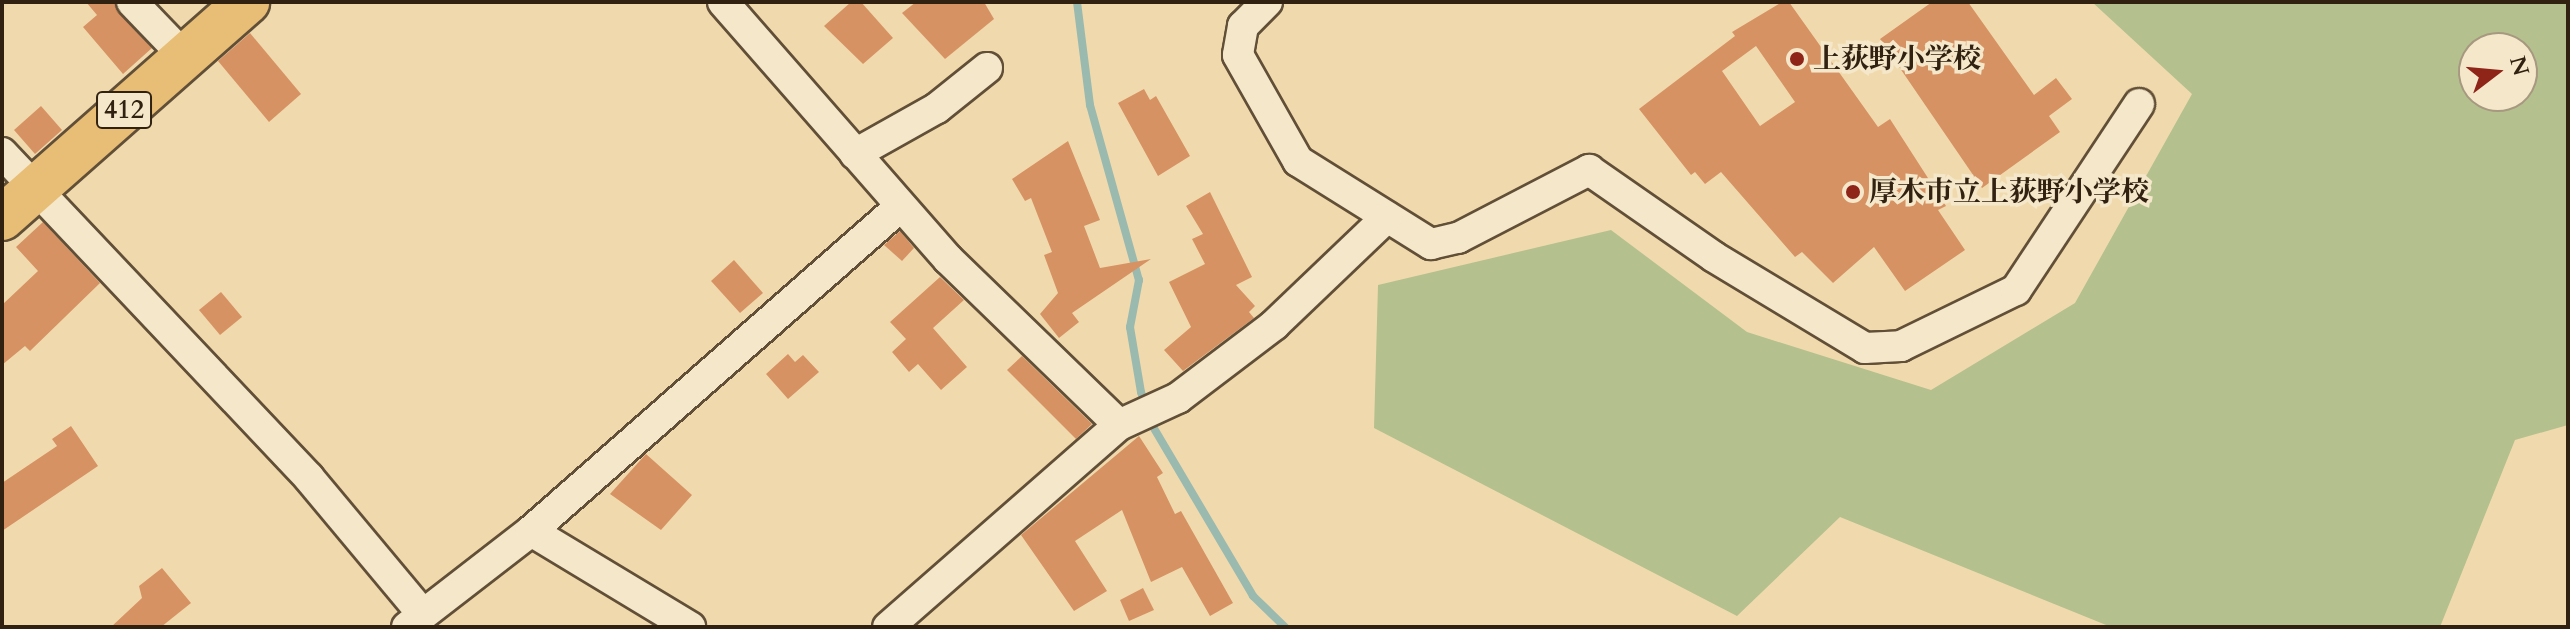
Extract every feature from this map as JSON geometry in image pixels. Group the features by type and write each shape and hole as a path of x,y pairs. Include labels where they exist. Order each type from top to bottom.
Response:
{"highway":[{"name":"412","path":"2,218 247,2"}],"street":[{"path":"132,2 185,57"},
{"path":"723,2 901,206 1119,425"},
{"path":"1267,2 1243,26 1238,55 1298,161 1431,244 1445,241 1589,170 1714,257 1865,348 1883,349 2016,290 2139,104"},
{"path":"855,154 937,108 987,68"},
{"path":"2,153 309,478 414,620 531,531 901,206"},
{"path":"888,627 1119,425 1178,398 1274,325 1387,217"},
{"path":"531,531 690,627"}],"green space":[{"path":"2092,2 2568,2 2568,425 2515,440 2440,627 2111,627 1840,517 1737,616 1374,428 1378,285 1611,230 1747,332 1931,390 2075,303 2192,94"}],"building":[{"path":"86,2 114,2 152,48 123,74 83,27 97,15"},
{"path":"851,2 861,2 893,38 863,64 824,26"},
{"path":"916,2 984,2 994,19 945,59 902,13"},
{"path":"1782,2 1789,2 1878,127 1890,119 1946,206 1938,210 1965,250 1905,291 1874,247 1833,283 1802,252 1795,257 1721,172 1705,184 1695,172 1691,175 1639,109 1735,36 1732,32","holes":["1756,46 1795,102 1760,126 1722,71"]},
{"path":"1932,2 1968,2 2034,95 2056,78 2072,99 2049,116 2060,132 1982,188 1880,39"},
{"path":"250,33 301,94 269,122 218,61"},
{"path":"1144,89 1150,100 1156,96 1190,156 1158,176 1118,103"},
{"path":"41,106 62,130 35,154 14,130"},
{"path":"1068,141 1100,220 1084,226 1100,268 1151,259 1072,313 1079,322 1059,338 1040,314 1058,293 1044,255 1052,252 1031,198 1025,201 1012,179"},
{"path":"1210,192 1252,277 1236,285 1255,306 1249,312 1254,318 1183,371 1164,350 1191,327 1169,282 1205,264 1192,239 1203,234 1186,206"},
{"path":"43,222 100,283 30,351 25,346 2,365 2,305 38,271 16,247"},
{"path":"900,231 914,248 902,261 884,245"},
{"path":"734,260 763,293 740,313 711,281"},
{"path":"940,277 964,300 933,328 967,367 941,390 918,364 909,372 892,352 906,339 890,322"},
{"path":"221,292 242,317 220,335 199,310"},
{"path":"788,354 795,362 803,355 819,372 788,399 766,374"},
{"path":"1022,356 1092,424 1076,439 1007,370"},
{"path":"71,426 98,466 2,531 2,483 57,446 52,439"},
{"path":"1139,436 1163,473 1157,477 1175,514 1181,511 1233,603 1210,616 1182,567 1151,582 1122,510 1075,541 1107,591 1074,611 1021,535"},
{"path":"646,454 692,495 661,530 610,494"},
{"path":"162,568 191,603 161,627 111,627 142,598 139,586"},
{"path":"1143,588 1154,610 1129,621 1120,600"}],"waterway":[{"path":"1077,2 1090,105 1139,280 1130,327 1141,392 1152,425 1253,596 1285,627"}],"place":[{"name":"上荻野小学校","path":"1797,59"},
{"name":"厚木市立上荻野小学校","path":"1853,192"}]}
